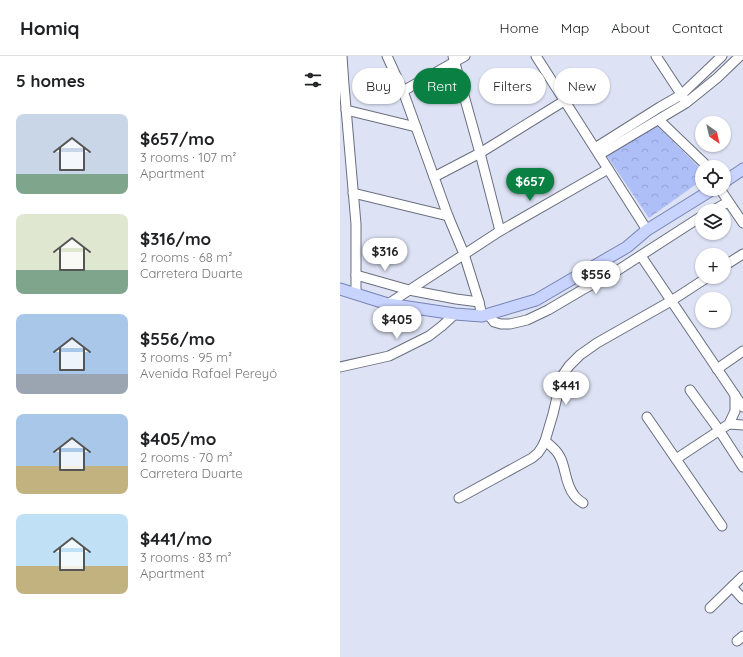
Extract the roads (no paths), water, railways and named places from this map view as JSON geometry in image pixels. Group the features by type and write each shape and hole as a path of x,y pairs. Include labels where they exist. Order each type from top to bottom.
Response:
{"main road":[{"path":"731,177 743,169"},
{"path":"340,289 388,304 456,314 485,315 536,300 627,247 647,230 702,196"}],"street":[{"path":"342,56 356,224 356,294"},
{"path":"387,56 392,68"},
{"path":"405,90 454,59 465,56"},
{"path":"536,56 554,85"},
{"path":"656,56 684,99"},
{"path":"597,152 660,107 684,99 722,56"},
{"path":"597,152 659,120 684,99 716,78 740,56"},
{"path":"454,59 500,231"},
{"path":"405,97 448,216 464,254 479,302 485,315 494,322 510,324 526,320 548,310 612,274 695,221"},
{"path":"434,177 480,153 559,104"},
{"path":"566,104 647,230"},
{"path":"346,110 416,127"},
{"path":"659,120 701,160"},
{"path":"388,304 500,231 608,169"},
{"path":"353,193 448,216"},
{"path":"724,196 743,223"},
{"path":"724,204 728,202"},
{"path":"731,262 743,254"},
{"path":"641,256 743,407"},
{"path":"356,275 408,290 479,302"},
{"path":"459,498 532,458 538,453 545,441 562,376 580,355 597,343 671,301 697,284"},
{"path":"340,367 389,356 429,336 456,314"},
{"path":"717,369 743,351"},
{"path":"690,390 719,430 743,467"},
{"path":"676,459 729,424 735,411 735,396"},
{"path":"647,417 722,526"},
{"path":"729,424 743,426"},
{"path":"545,441 553,447 559,455 564,466 570,488 574,496 583,503"},
{"path":"710,608 743,576"},
{"path":"732,588 743,599"}]}
